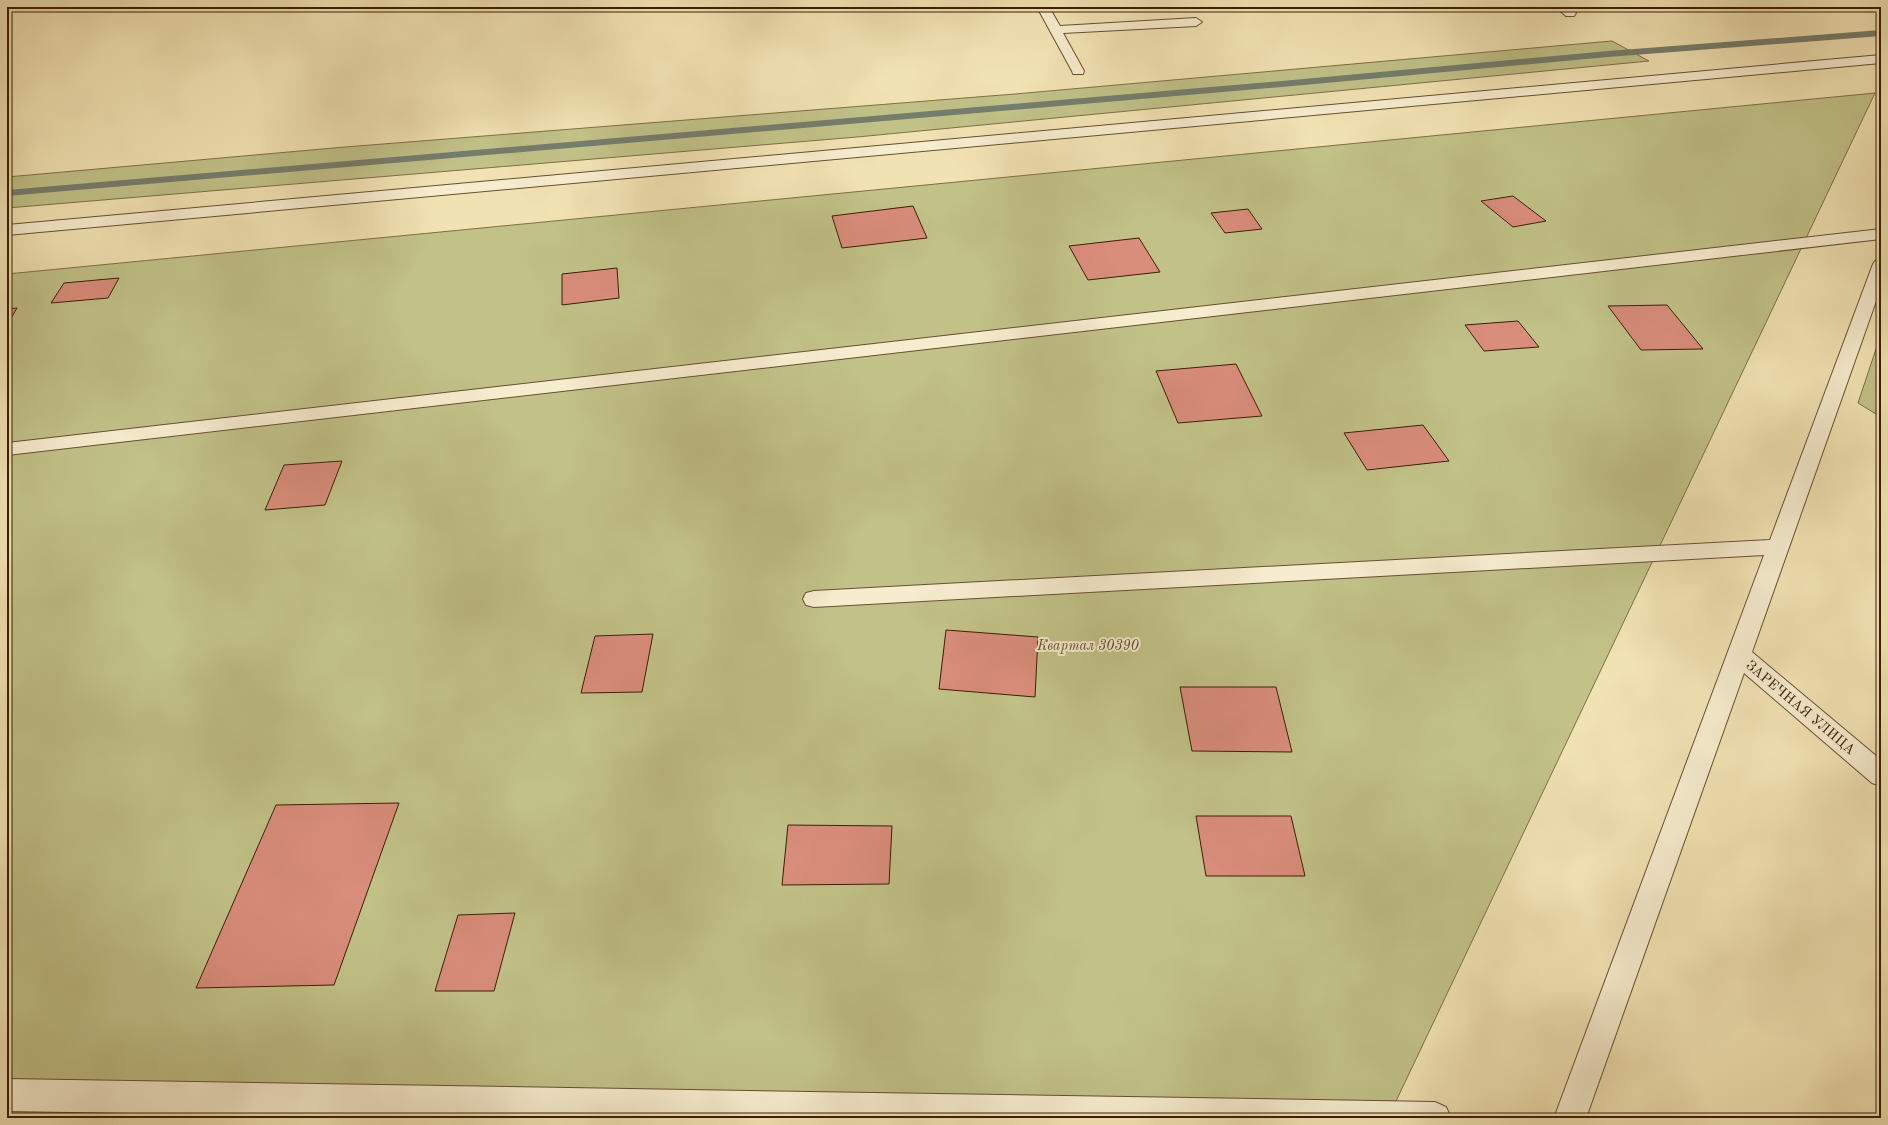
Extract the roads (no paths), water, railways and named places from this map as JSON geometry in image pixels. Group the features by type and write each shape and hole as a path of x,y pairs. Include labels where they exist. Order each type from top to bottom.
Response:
{"street":[{"path":"1043,7 1078,71"},
{"path":"1056,30 1196,22"},
{"path":"7,230 1881,59"},
{"path":"7,449 1881,234"},
{"path":"1570,1118 1881,264"},
{"path":"814,599 1778,547"},
{"name":"ЗАРЕЧНАЯ УЛИЦА","path":"1739,655 1881,775"},
{"path":"7,1095 1435,1118"}],"waterway":[{"path":"7,193 1282,84 1608,54 1881,33"}],"park label":[{"name":"Квартал 30390","path":"1088,645"}]}
